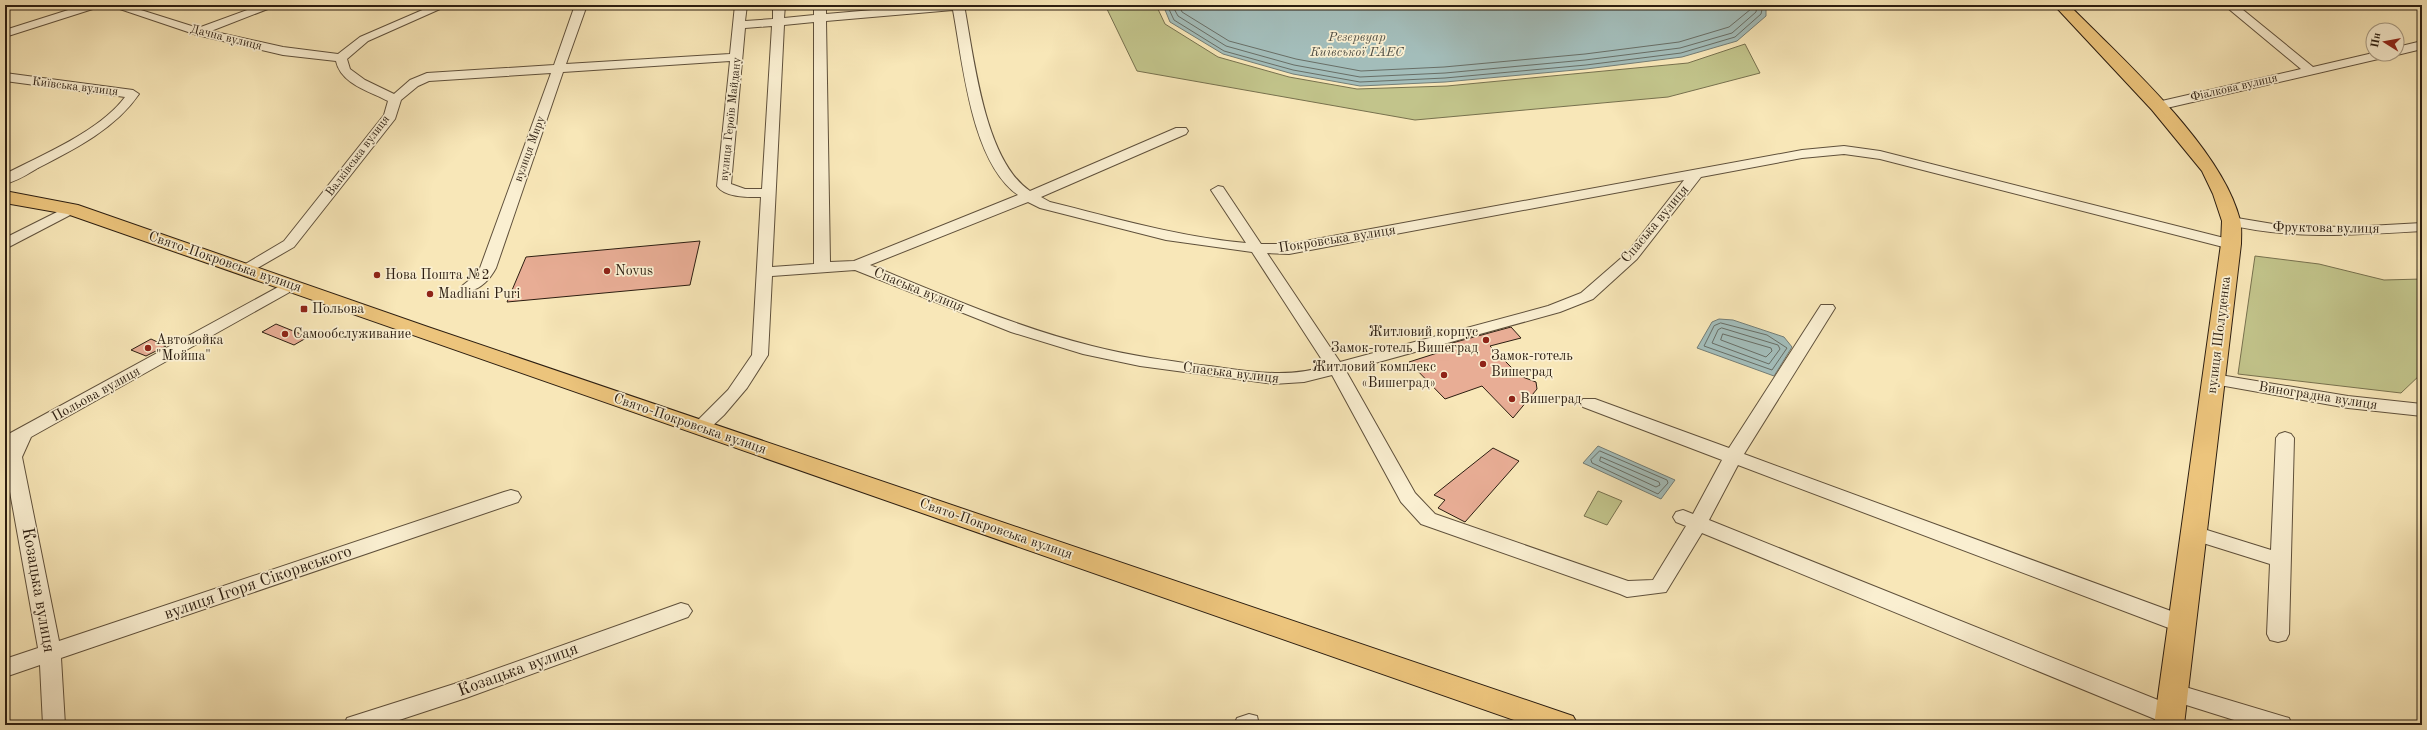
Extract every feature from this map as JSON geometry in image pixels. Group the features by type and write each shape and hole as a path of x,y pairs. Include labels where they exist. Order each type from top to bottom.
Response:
{"main road":[{"name":"вулиця Шолуденка","path":"2061,5 2158,106 2210,170 2222,194 2231,221 2231,244 2172,692 2170,720"},
{"name":"Свято-Покровська вулиця","path":"5,197 71,209 1373,658 1563,725"}],"street":[{"path":"5,34 95,5"},
{"name":"Дачна вулиця","path":"114,5 197,32 280,51 340,58"},
{"path":"197,32 272,5"},
{"path":"340,58 364,39 443,5"},
{"name":"вулиця Миру","path":"470,286 484,276 488,268 581,5"},
{"name":"вулиця Героїв Майдану","path":"741,5 724,186 744,193 769,193"},
{"path":"701,427 715,416 748,376 760,355 764,272 768,233 779,5"},
{"path":"740,25 778,21 820,11 958,5"},
{"name":"Покровська вулиця","path":"958,5 975,94 986,133 1010,182 1030,197 1045,205 1198,243 1257,250 1289,249 1705,171 1802,154 1844,150 1880,155 2231,244"},
{"path":"2230,5 2311,71"},
{"path":"820,11 822,267"},
{"path":"2405,49 2422,45"},
{"path":"395,99 414,83 428,77 559,70 737,57"},
{"name":"Валківська вулиця","path":"247,269 275,254 289,244 390,116 395,99 361,83 344,71 340,58"},
{"name":"Фіалкова вулиця","path":"2158,106 2365,58"},
{"name":"Київська вулиця","path":"5,77 133,94 129,103 94,130 54,155 5,180"},
{"path":"764,272 857,265 1030,197 1181,131"},
{"name":"Спаська вулиця","path":"857,265 964,308 1072,346 1165,365 1275,380 1316,376 1336,368 1554,309 1587,296 1632,256 1705,171"},
{"path":"1218,190 1336,368 1408,497 1428,519 1518,553 1627,589 1659,587 1690,521 1733,457 1827,308"},
{"path":"5,244 71,209"},
{"name":"Фруктова вулиця","path":"2231,221 2286,230 2350,231 2422,227"},
{"name":"Польова вулиця","path":"5,444 291,285"},
{"name":"Виноградна вулиця","path":"2214,378 2348,402 2422,410"},
{"path":"1589,403 2182,624"},
{"name":"Козацька вулиця","path":"23,435 13,457 50,654 54,725"},
{"path":"2278,634 2285,438"},
{"name":"вулиця Ігоря Сікорвського","path":"5,668 510,497"},
{"path":"1690,521 2170,720"},
{"path":"2194,533 2280,560"},
{"name":"Козацька вулиця","path":"354,725 458,692 681,611"},
{"path":"2172,692 2281,725"}],"green space":[{"path":"1105,5 1156,5 1165,24 1218,57 1289,77 1357,89 1447,86 1688,63 1745,44 1760,73 1668,97 1415,120 1137,71"},
{"path":"2255,256 2319,264 2384,280 2422,279 2422,373 2401,393 2238,374"},
{"path":"1598,491 1622,501 1607,525 1584,516"}],"water":[{"name":"Резервуар Київської ГАЕС","path":"1163,5 1766,5 1766,16 1737,41 1682,57 1586,69 1445,82 1360,86 1293,74 1223,54 1170,22"},
{"path":"1719,319 1733,320 1784,337 1792,347 1774,376 1697,348 1712,322"},
{"path":"1598,446 1675,480 1661,499 1583,463"}],"building":[{"name":"Novus","path":"700,241 690,285 507,302 526,257"},
{"name":"Самообслуживание","path":"276,324 308,337 294,345 262,332"},
{"path":"1511,327 1521,338 1490,346 1520,376 1536,382 1537,389 1513,418 1482,386 1445,399 1409,362 1456,347 1452,343"},
{"name":"Автомойка \"Мойша\"","path":"151,339 166,346 146,356 131,350"},
{"path":"1493,448 1519,461 1465,522 1438,508 1445,500 1434,495"}],"place":[{"name":"Novus","path":"607,271"},
{"name":"Нова Пошта №2","path":"377,275"},
{"name":"Madliani Puri","path":"430,294"},
{"name":"Польова","path":"304,309"},
{"name":"Самообслуживание","path":"285,334"},
{"name":"Житловий корпус Замок-готель Вишеград","path":"1486,340"},
{"name":"Автомойка \"Мойша\"","path":"148,348"},
{"name":"Замок-готель Вишеград","path":"1483,364"},
{"name":"Житловий комплекс «Вишеград»","path":"1444,375"},
{"name":"Вишеград","path":"1512,399"}]}
